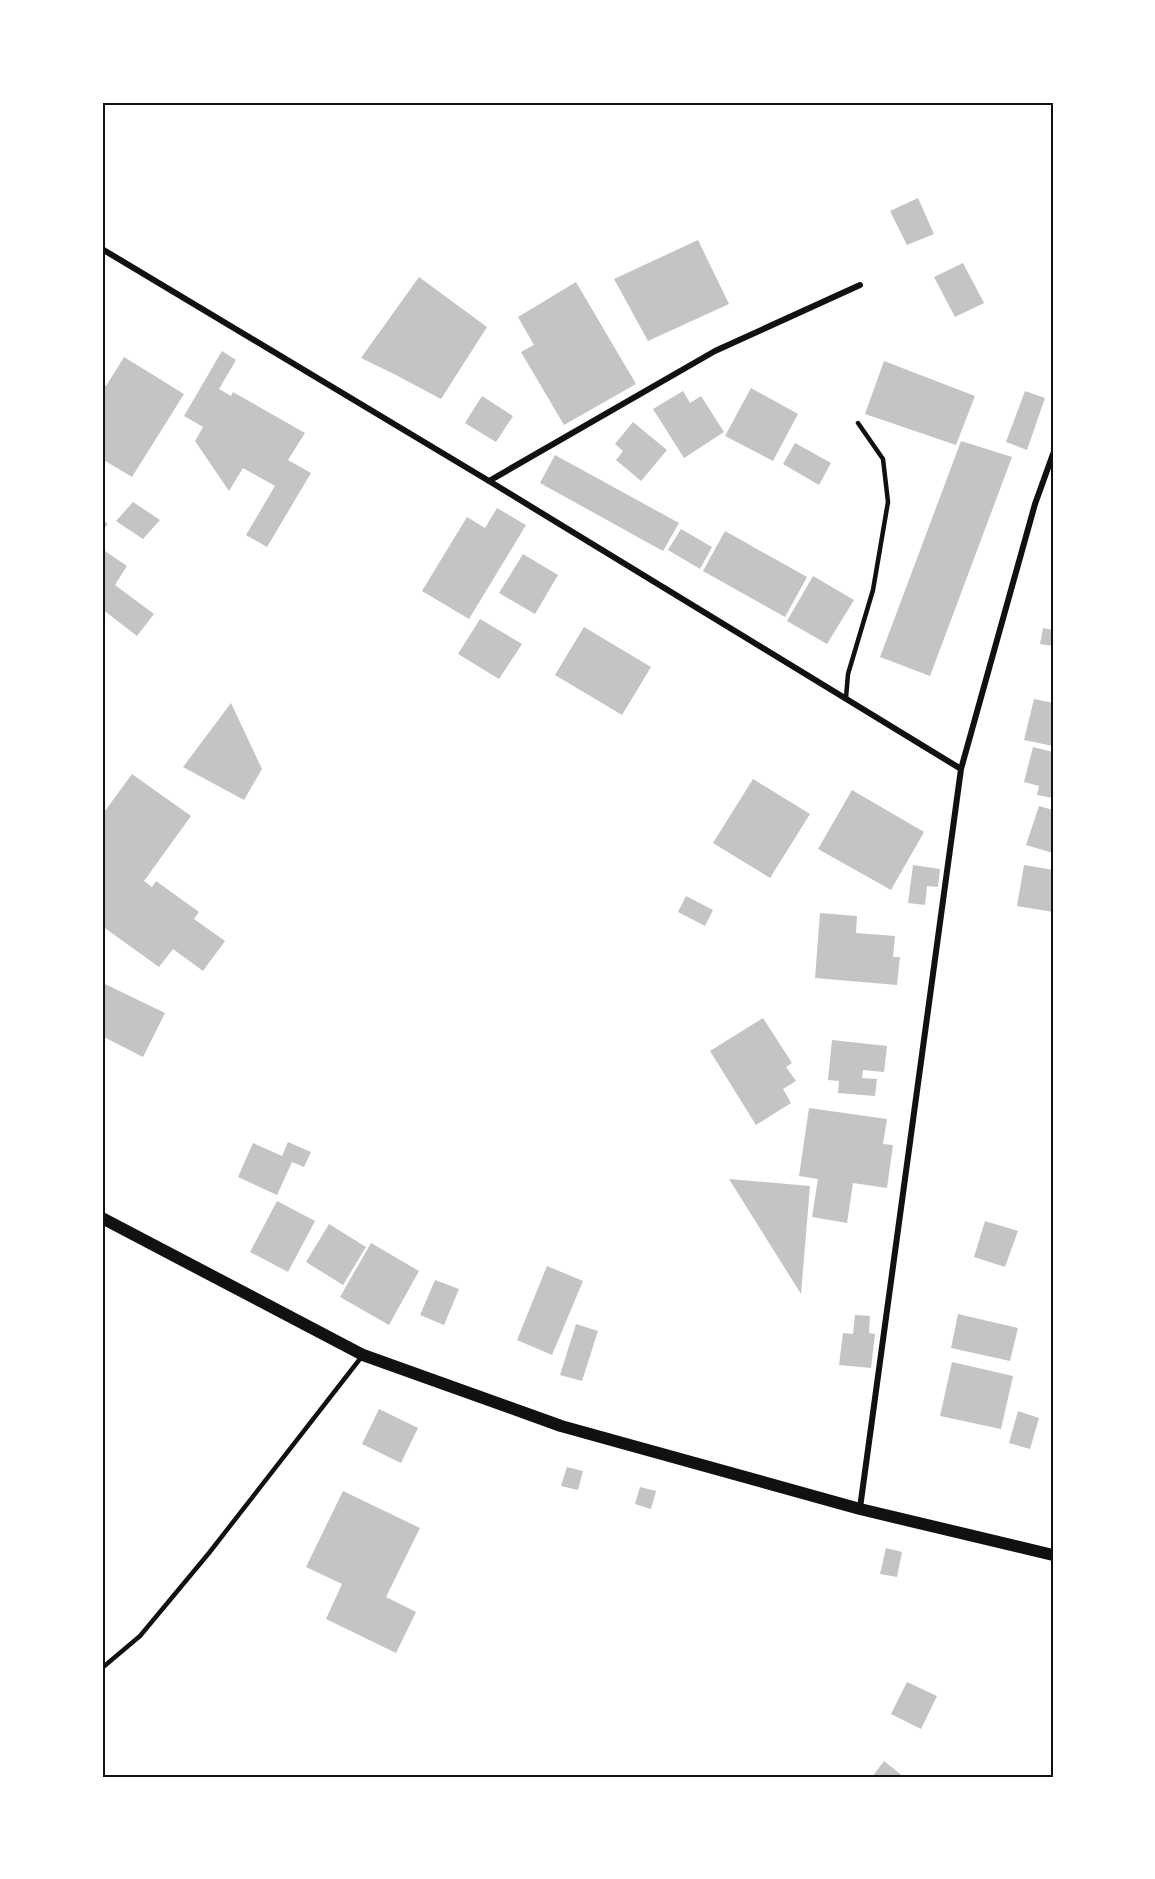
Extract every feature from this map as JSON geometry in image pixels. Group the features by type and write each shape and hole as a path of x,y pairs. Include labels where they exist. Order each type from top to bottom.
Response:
{"main road":[{"path":"102,1218 363,1355 561,1426 860,1509 1053,1555"}],"street":[{"path":"102,249 489,481 961,769"},
{"path":"489,481 715,351 860,285"},
{"path":"860,1509 961,769 1035,504 1053,454"}],"lane":[{"path":"846,698 848,674 873,590 888,502 883,459 858,423"},
{"path":"102,1668 148,1627 209,1553 363,1355"}],"building":[{"path":"918,198 934,234 907,245 890,211"},
{"path":"698,240 729,304 648,341 614,279"},
{"path":"963,263 984,303 955,317 934,277"},
{"path":"419,277 487,327 441,399 361,358"},
{"path":"576,282 636,384 564,425 521,352 534,345 518,317"},
{"path":"222,351 236,360 219,389 231,396 233,392 305,433 288,460 311,473 267,547 246,535 275,486 243,468 229,491 195,441 203,427 184,416"},
{"path":"124,357 184,394 132,477 102,459 102,383 106,386"},
{"path":"884,361 975,396 956,445 865,414"},
{"path":"751,388 798,414 773,461 725,436"},
{"path":"683,391 690,403 701,396 724,432 684,458 653,409"},
{"path":"1025,391 1045,398 1027,450 1006,442"},
{"path":"482,396 513,416 496,442 465,423"},
{"path":"633,422 667,450 641,481 616,460 623,451 615,444"},
{"path":"961,441 1012,457 930,676 880,657"},
{"path":"795,443 831,463 819,485 783,464"},
{"path":"555,455 679,523 663,551 540,483"},
{"path":"133,502 160,520 143,539 116,521"},
{"path":"497,508 526,525 469,619 422,591 467,517 485,528"},
{"path":"102,519 108,524 102,531"},
{"path":"681,529 712,547 700,569 668,550"},
{"path":"725,531 807,577 785,617 703,571"},
{"path":"102,549 127,566 115,585 154,614 137,636 102,609"},
{"path":"523,554 558,575 535,614 499,593"},
{"path":"813,576 854,600 827,644 787,621"},
{"path":"480,619 522,644 499,679 458,654"},
{"path":"584,627 651,667 622,715 555,675"},
{"path":"1043,628 1053,630 1053,646 1040,644"},
{"path":"1034,699 1053,703 1053,746 1024,740"},
{"path":"231,703 262,769 244,800 183,767"},
{"path":"1033,747 1053,752 1053,798 1037,795 1039,786 1024,782"},
{"path":"132,774 191,816 144,881 152,887 156,881 199,912 194,919 225,941 203,971 173,949 159,967 102,926 102,815"},
{"path":"753,779 810,814 770,878 713,843"},
{"path":"852,790 924,832 891,890 818,849"},
{"path":"1039,806 1053,810 1053,853 1026,845"},
{"path":"913,865 940,869 938,887 927,886 925,905 908,903"},
{"path":"1024,865 1053,870 1053,912 1017,906"},
{"path":"686,896 713,910 705,926 678,912"},
{"path":"820,913 857,916 856,933 895,936 893,957 900,957 897,985 815,978"},
{"path":"105,984 165,1013 143,1057 102,1036 102,991"},
{"path":"763,1018 792,1063 786,1067 796,1081 783,1089 791,1103 756,1125 710,1051"},
{"path":"832,1040 887,1046 884,1072 863,1070 862,1078 877,1079 875,1096 838,1093 839,1081 828,1080"},
{"path":"809,1108 887,1119 883,1144 893,1145 887,1188 853,1183 847,1223 812,1217 818,1179 799,1176"},
{"path":"288,1142 311,1152 304,1167 292,1162 277,1195 238,1177 253,1143 282,1156"},
{"path":"729,1179 810,1186 801,1294"},
{"path":"277,1201 315,1221 288,1272 250,1252"},
{"path":"985,1221 1018,1231 1005,1267 974,1257"},
{"path":"329,1224 366,1247 343,1285 306,1262"},
{"path":"371,1243 419,1271 389,1325 340,1297"},
{"path":"547,1266 583,1281 552,1355 517,1340"},
{"path":"435,1280 459,1289 444,1325 420,1315"},
{"path":"958,1314 1018,1328 1010,1361 951,1348"},
{"path":"855,1315 870,1316 869,1333 875,1334 871,1368 839,1365 843,1333 853,1334"},
{"path":"576,1324 598,1331 582,1381 560,1375"},
{"path":"952,1362 1013,1376 1001,1429 940,1416"},
{"path":"379,1409 418,1428 401,1463 362,1444"},
{"path":"1018,1411 1039,1418 1030,1449 1009,1443"},
{"path":"567,1467 583,1471 578,1490 561,1486"},
{"path":"640,1487 656,1491 651,1509 635,1504"},
{"path":"343,1491 420,1528 386,1597 416,1612 396,1653 326,1619 342,1584 306,1567"},
{"path":"886,1548 902,1552 897,1577 880,1574"},
{"path":"907,1682 937,1696 921,1729 891,1714"},
{"path":"884,1761 904,1777 872,1777"}]}
